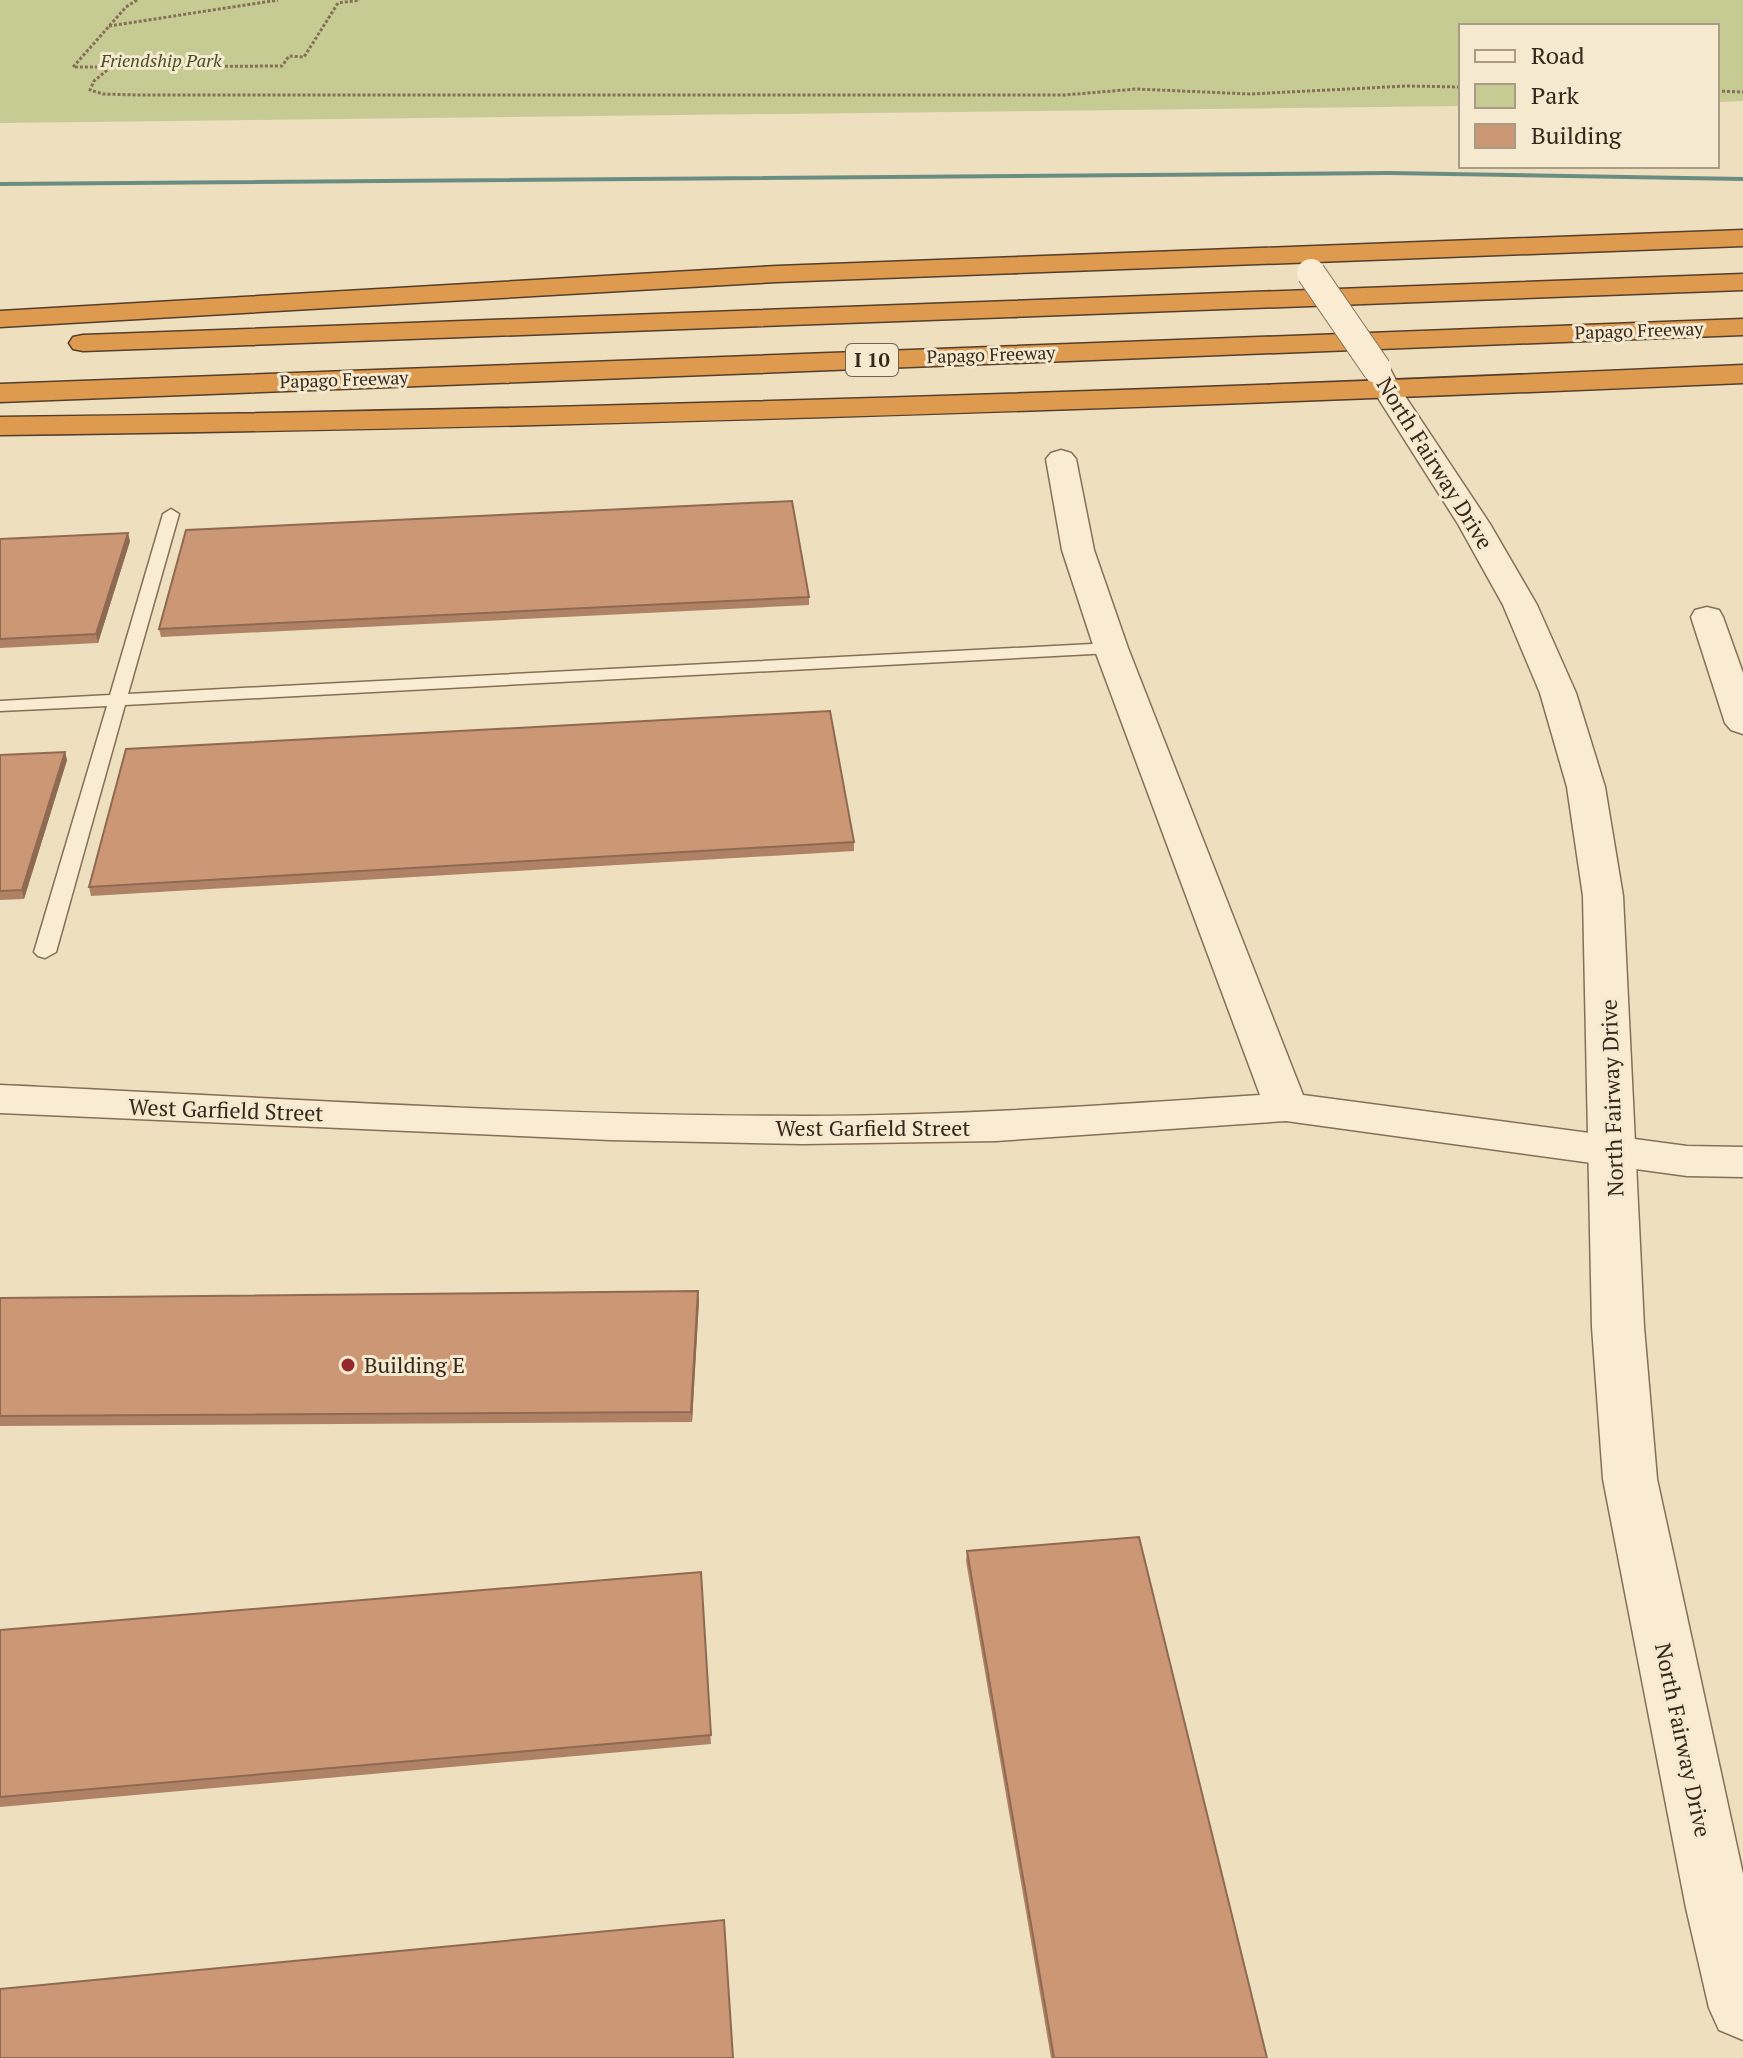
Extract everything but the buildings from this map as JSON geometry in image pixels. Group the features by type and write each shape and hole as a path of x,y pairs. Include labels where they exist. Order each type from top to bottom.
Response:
{"highway":[{"path":"0,319 777,274 1304,264 1743,238"},
{"name":"I 10","path":"63,344 1743,282"},
{"path":"0,378 1743,312"},
{"name":"Papago Freeway","path":"0,393 1743,327"},
{"path":"0,426 779,412 1382,380 1743,374"}],"street":[{"name":"North Fairway Drive","path":"1304,264 1474,524 1520,605 1558,693 1586,787 1603,896 1618,1327 1630,1479 1731,1908 1743,2008"},
{"path":"1061,459 1078,550 1111,648 1286,1107"},
{"path":"1707,617 1743,723"},
{"name":"West Garfield Street","path":"0,1099 579,1125 803,1130 996,1127 1286,1107 1687,1161 1743,1162"}],"lane":[{"path":"45,952 171,514"},
{"path":"0,706 1111,648"}],"path":[{"path":"137,0 126,7 73,67 282,66 289,56 304,57 338,3 360,0"},
{"path":"109,26 278,0"},
{"path":"111,67 94,81 90,90 103,94 137,95 596,97 688,93 768,96 873,93 1065,95 1136,89 1298,93 1407,86 1459,87"},
{"path":"1719,91 1743,92"}],"green space":[{"name":"Friendship Park","path":"0,0 1743,0 1743,101 1719,102 1719,24 1459,24 1459,106 0,123"}],"waterway":[{"path":"0,184 1389,173 1743,179"}],"place":[{"name":"Building E","path":"348,1365"}]}
